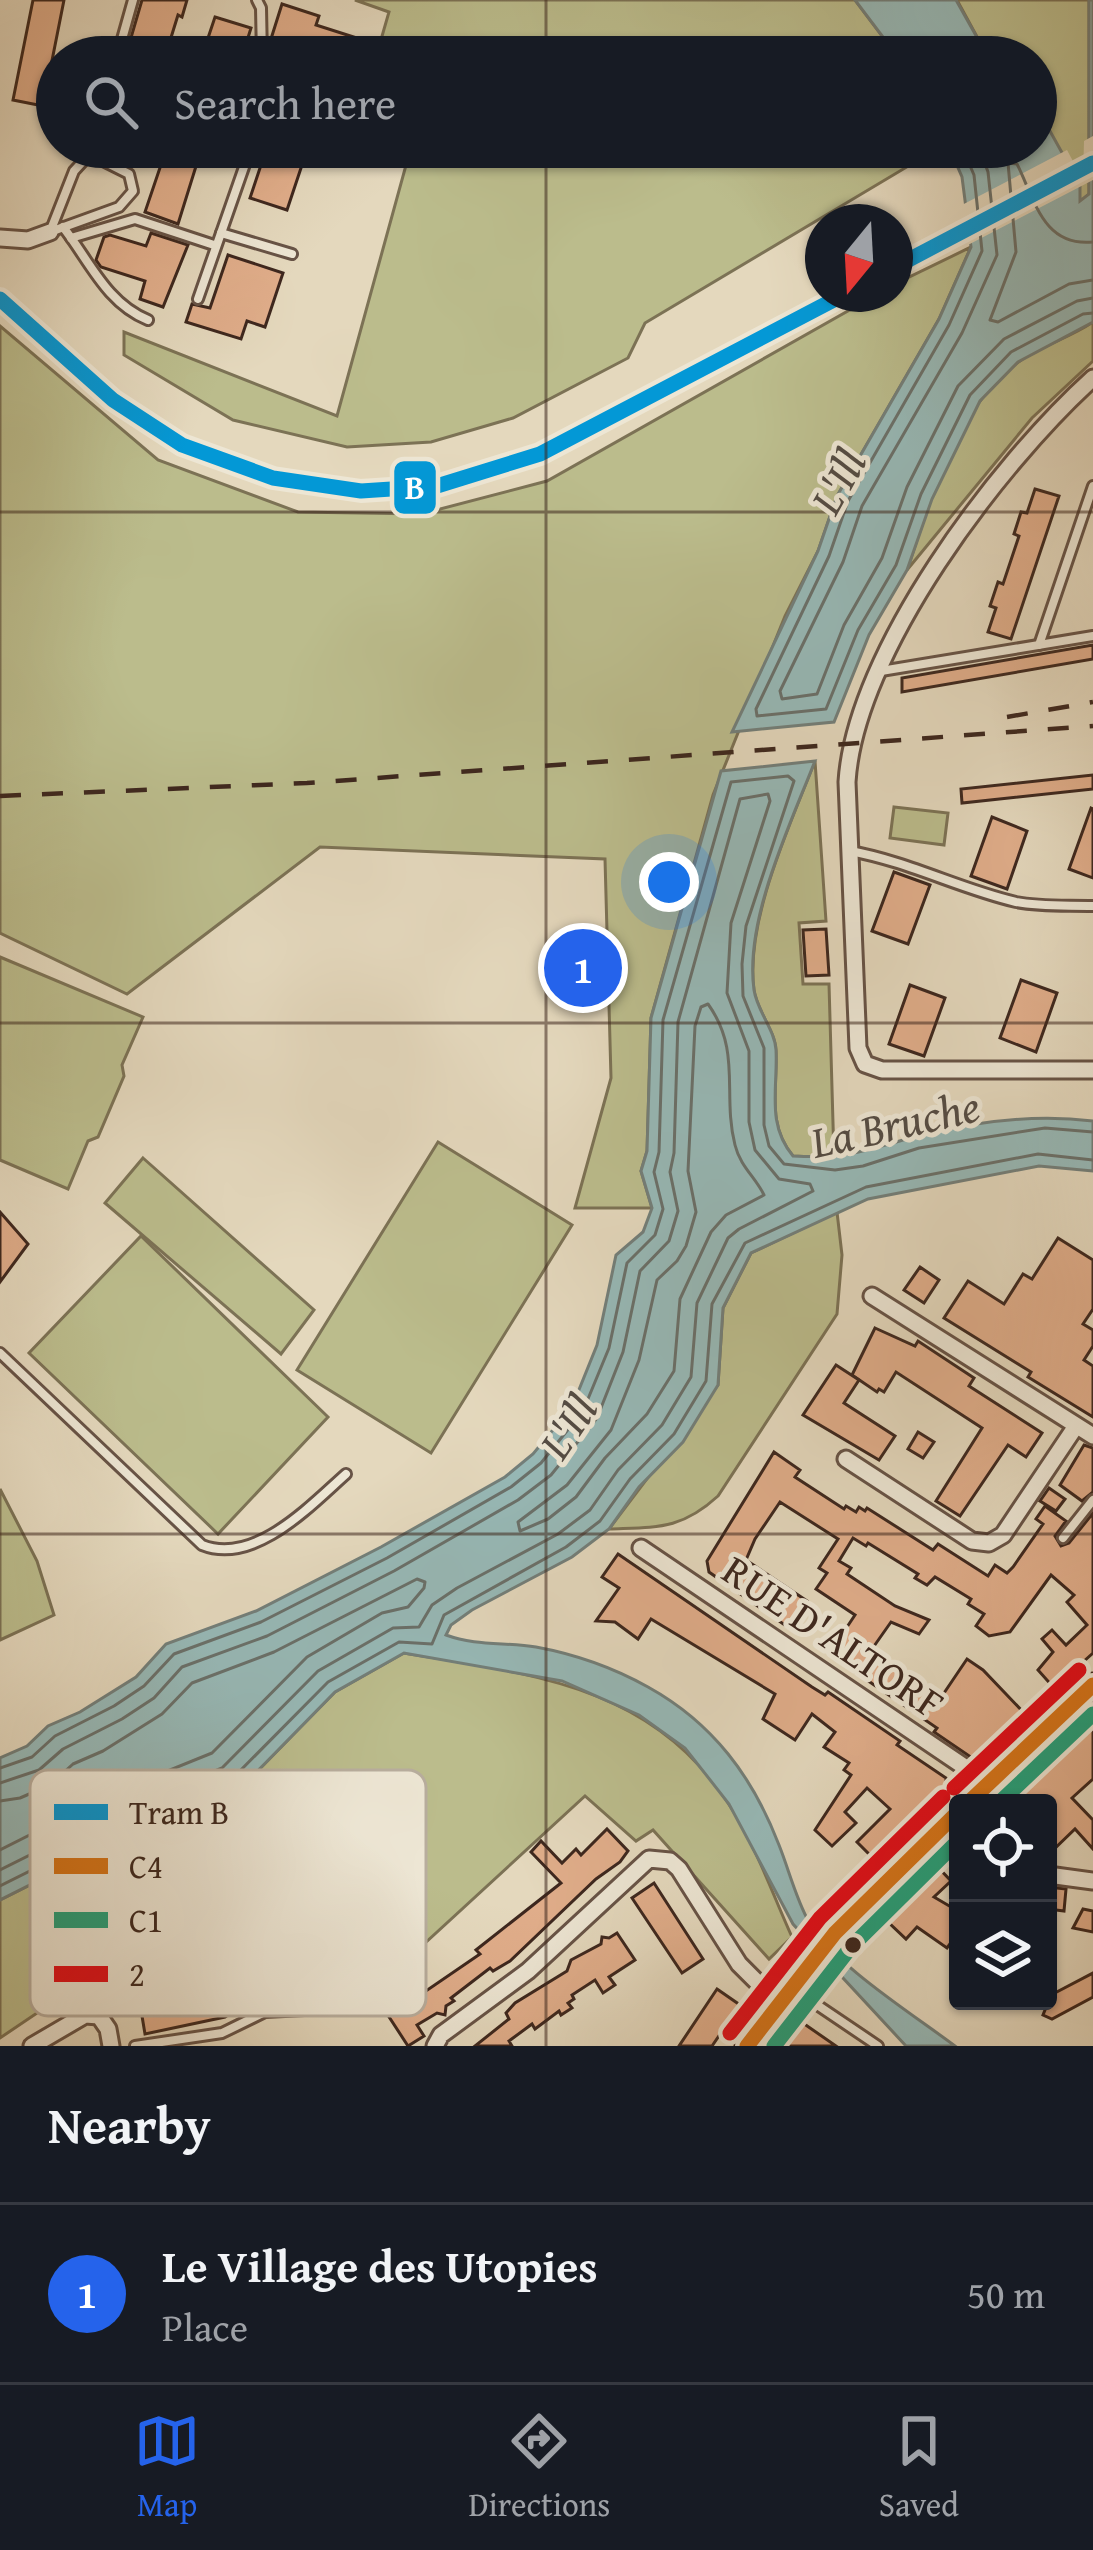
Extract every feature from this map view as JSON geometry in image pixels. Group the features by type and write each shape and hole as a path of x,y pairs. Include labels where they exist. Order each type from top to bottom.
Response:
{"main road":[{"path":"978,1794 1093,1685"},
{"path":"747,2046 835,1933 949,1821"}],"street":[{"path":"0,238 28,240 56,230"},
{"path":"1093,378 1013,462 949,544 880,671 856,727 849,758 858,1048 865,1064 882,1070 1093,1070"},
{"path":"872,1295 1093,1436"},
{"path":"846,1459 972,1541 989,1543 1004,1535 1076,1426"},
{"name":"RUE D'ALTORF","path":"641,1548 986,1786"},
{"path":"933,1837 949,1850"},
{"path":"435,2046 441,2035 528,1971 642,1863 662,1859 687,1878 751,1981 784,1995"},
{"path":"1057,1876 1093,1881"},
{"path":"32,2046 83,2016"},
{"path":"99,2016 111,2046"}],"lane":[{"path":"123,36 133,0"},
{"path":"256,0 261,8 262,36"},
{"path":"56,230 78,168"},
{"path":"56,230 119,207 133,191 129,174 118,168"},
{"path":"198,299 243,168"},
{"path":"71,238 135,219 214,245"},
{"path":"56,230 71,238 105,288 132,314 148,320"},
{"path":"221,232 292,254"},
{"path":"1040,645 1093,486"},
{"path":"880,671 1093,636"},
{"path":"849,851 905,862 1008,900 1093,905"},
{"path":"0,1354 202,1545 219,1552 242,1548 295,1520 346,1474"},
{"path":"1063,1538 1093,1500"},
{"path":"784,1995 878,2046"},
{"path":"135,2046 222,2033 258,2016"}],"green space":[{"path":"355,0 855,0 882,36 382,36 389,12"},
{"path":"957,0 1089,0 1089,194 1080,203 1057,145 1057,36 977,36"},
{"path":"405,168 905,168 845,204 805,204 805,228 645,323 628,358 513,418 431,442 347,447 233,420 124,355 124,332 337,416"},
{"path":"971,247 939,319 837,496 713,795 651,1018 647,1151 641,1171 652,1208 575,1208 611,1078 605,859 320,847 127,994 0,933 0,326 158,460 298,512 421,514 547,481 846,312 913,312 913,275"},
{"path":"1093,322 1093,361 1032,418 907,570 948,456 979,403 1020,361"},
{"path":"815,761 826,921 799,923 803,984 829,984 834,1158 793,1156 785,1144 776,1118 775,1043 754,990 756,934 763,904"},
{"path":"894,807 948,813 944,845 890,838"},
{"path":"0,957 143,1017 98,1137 88,1141 68,1189 0,1160"},
{"path":"438,1142 572,1225 431,1453 297,1370"},
{"path":"143,1158 314,1310 281,1354 105,1203"},
{"path":"837,1212 842,1255 837,1314 718,1496 680,1521 609,1529 718,1385 723,1308 751,1253"},
{"path":"141,1236 328,1417 218,1534 29,1353"},
{"path":"0,1489 37,1561 54,1615 0,1640"},
{"path":"404,1653 542,1679 625,1709 663,1733 697,1764 728,1803 755,1851 792,1937 769,1959 653,1830 636,1841 585,1796 426,1942 426,1770 259,1770 335,1692"},
{"path":"30,1885 33,2016 0,2038 0,1900"}],"water":[{"path":"855,0 956,0 976,36 882,36"},
{"path":"1089,0 1093,0 1093,322 1018,362 980,401 932,499 907,570 869,635 834,722 732,732 818,551 837,496 939,319 971,247 958,168 1057,168 1057,144 1080,185 1080,201 1089,194"},
{"name":"L'Ill","path":"815,761 771,874 753,963 756,998 775,1043 776,1118 793,1156 855,1153 980,1124 1048,1118 1093,1121 1093,1171 1039,1166 868,1199 751,1253 723,1308 718,1385 683,1442 639,1487 609,1529 572,1557 472,1610 451,1625 446,1635 536,1647 594,1662 648,1687 692,1717 728,1754 757,1797 804,1913 821,1938 876,1988 955,2046 906,2046 793,1924 729,1804 685,1748 639,1715 562,1681 404,1653 335,1692 259,1770 30,1770 30,1885 0,1900 0,1758 136,1677 166,1644 256,1611 505,1477 533,1454 572,1407 597,1345 616,1255 643,1232 652,1208 641,1171 647,1151 651,1018 721,771"}],"pier":[{"path":"1093,136 1093,180 964,247 960,206 1033,168 1057,168 1057,155 1067,150 1083,180 1084,141"}],"building":[{"path":"33,0 64,0 57,36 36,36 36,105 13,100"},
{"path":"142,0 187,0 172,36 131,36"},
{"path":"282,4 319,16 316,25 351,36 272,36"},
{"path":"215,17 251,28 249,36 209,36"},
{"path":"160,168 195,168 178,224 145,212"},
{"path":"260,168 301,168 287,210 250,198"},
{"path":"151,233 188,245 163,307 140,299 145,281 101,267 96,260 104,237 146,246"},
{"path":"228,255 283,273 265,327 247,321 241,339 186,322 192,304 210,308"},
{"path":"1035,489 1059,496 1011,639 988,632 996,608 990,606 1019,536 1014,534 1021,512 1027,513"},
{"path":"1093,645 1093,659 902,692 902,678"},
{"path":"1093,775 1093,789 962,803 961,789"},
{"path":"1093,809 1093,878 1069,869"},
{"path":"992,817 1027,831 1007,889 971,876"},
{"path":"894,872 930,885 908,944 872,931"},
{"path":"826,929 829,975 806,976 803,930"},
{"path":"1021,980 1057,993 1036,1052 1000,1038"},
{"path":"910,985 945,998 924,1056 889,1044"},
{"path":"0,1212 28,1244 0,1282"},
{"path":"1058,1238 1093,1260 1093,1309 1083,1324 1093,1330 1093,1346 1084,1360 1093,1366 1093,1417 944,1318 968,1281 1004,1304 1023,1274 1032,1279"},
{"path":"920,1267 939,1280 924,1303 904,1290"},
{"path":"875,1328 915,1346 918,1341 974,1378 969,1386 1042,1433 1026,1457 1008,1445 960,1516 936,1501 982,1428 896,1372 884,1392 852,1375"},
{"path":"836,1365 859,1380 844,1403 895,1436 879,1460 803,1415"},
{"path":"918,1432 934,1442 923,1458 908,1449"},
{"path":"1084,1445 1093,1448 1093,1492 1082,1501 1060,1485"},
{"path":"774,1452 800,1470 795,1477 844,1509 867,1508 933,1550 938,1544 988,1576 995,1565 1007,1573 1013,1567 1043,1524 1036,1519 1045,1506 1066,1521 1055,1536 1061,1546 1069,1543 1093,1513 1093,1653 1054,1688 1038,1670 1053,1652 1042,1639 1052,1630 1066,1645 1087,1625 1067,1602 1074,1595 1051,1575 1010,1632 989,1636 976,1626 984,1614 968,1604 971,1599 935,1577 927,1585 915,1578 918,1574 853,1538 839,1561 851,1568 847,1574 895,1606 929,1620 919,1634 891,1622 872,1649 942,1696 967,1659 1026,1715 978,1762 829,1654 855,1615 816,1589 827,1573 819,1568 838,1539 780,1502 755,1539 746,1560 807,1601 789,1628 709,1572 707,1561"},
{"path":"1049,1488 1065,1499 1056,1511 1040,1501"},
{"path":"618,1554 812,1687 825,1695 828,1692 900,1741 897,1745 946,1778 946,1786 905,1824 909,1829 877,1862 857,1842 890,1809 867,1788 845,1812 856,1823 832,1846 815,1830 851,1775 844,1770 849,1763 824,1747 835,1732 812,1714 795,1740 763,1719 775,1694 651,1619 638,1639 615,1622 596,1621 619,1588 602,1577"},
{"path":"1093,1726 1093,1779 1072,1798 1093,1820 1093,1849 1075,1829 1057,1846 1057,1794 1019,1794"},
{"path":"607,1829 628,1851 510,1961 493,1971 490,1968 451,1998 454,2001 446,2006 445,2015 437,2013 417,2025 424,2036 408,2046 388,2016 426,2016 426,1991 480,1954 476,1950 561,1883 531,1852 541,1841 562,1863 576,1849 581,1855"},
{"path":"934,1863 949,1879 934,1897 949,1906 947,1948 917,1927 906,1939 887,1921 919,1889 912,1885"},
{"path":"654,1883 703,1959 682,1973 632,1898"},
{"path":"1057,1888 1066,1889 1064,1911 1057,1910"},
{"path":"1083,1909 1093,1911 1093,1932 1073,1928"},
{"path":"617,1933 635,1960 609,1977 615,1985 603,1993 595,1980 572,1995 568,2003 572,2008 561,2015 559,2011 535,2029 532,2024 509,2041 512,2046 475,2046 509,2019 506,2013 515,2003 567,1971 571,1960 601,1944 602,1937"},
{"path":"1093,1973 1093,1997 1052,2019 1043,2015 1045,2010 1057,2010 1057,1992"},
{"path":"717,1989 740,2005 712,2046 679,2046"},
{"path":"142,2016 226,2016 225,2017 145,2034"},
{"path":"800,2021 836,2046 784,2046"}],"railway":[{"path":"1007,717 1093,702"},
{"path":"0,796 307,783 1093,726"}],"tram line":[{"name":"B","path":"913,258 1093,163"},
{"name":"B","path":"0,299 113,400 182,445 273,478 361,491 437,486 540,454 811,312"}],"transit line":[{"name":"2","path":"954,1788 1079,1670"},
{"name":"C4","path":"978,1794 1093,1685"},
{"name":"C1","path":"1009,1794 1093,1714"},
{"name":"2","path":"730,2033 820,1918 943,1797"},
{"name":"C4","path":"747,2046 835,1933 949,1821"},
{"name":"C1","path":"774,2046 851,1947 949,1850"}],"place":[{"name":"Le Village des Utopies","path":"583,968"}],"water label":[{"name":"La Bruche","path":"895,1123"}]}
